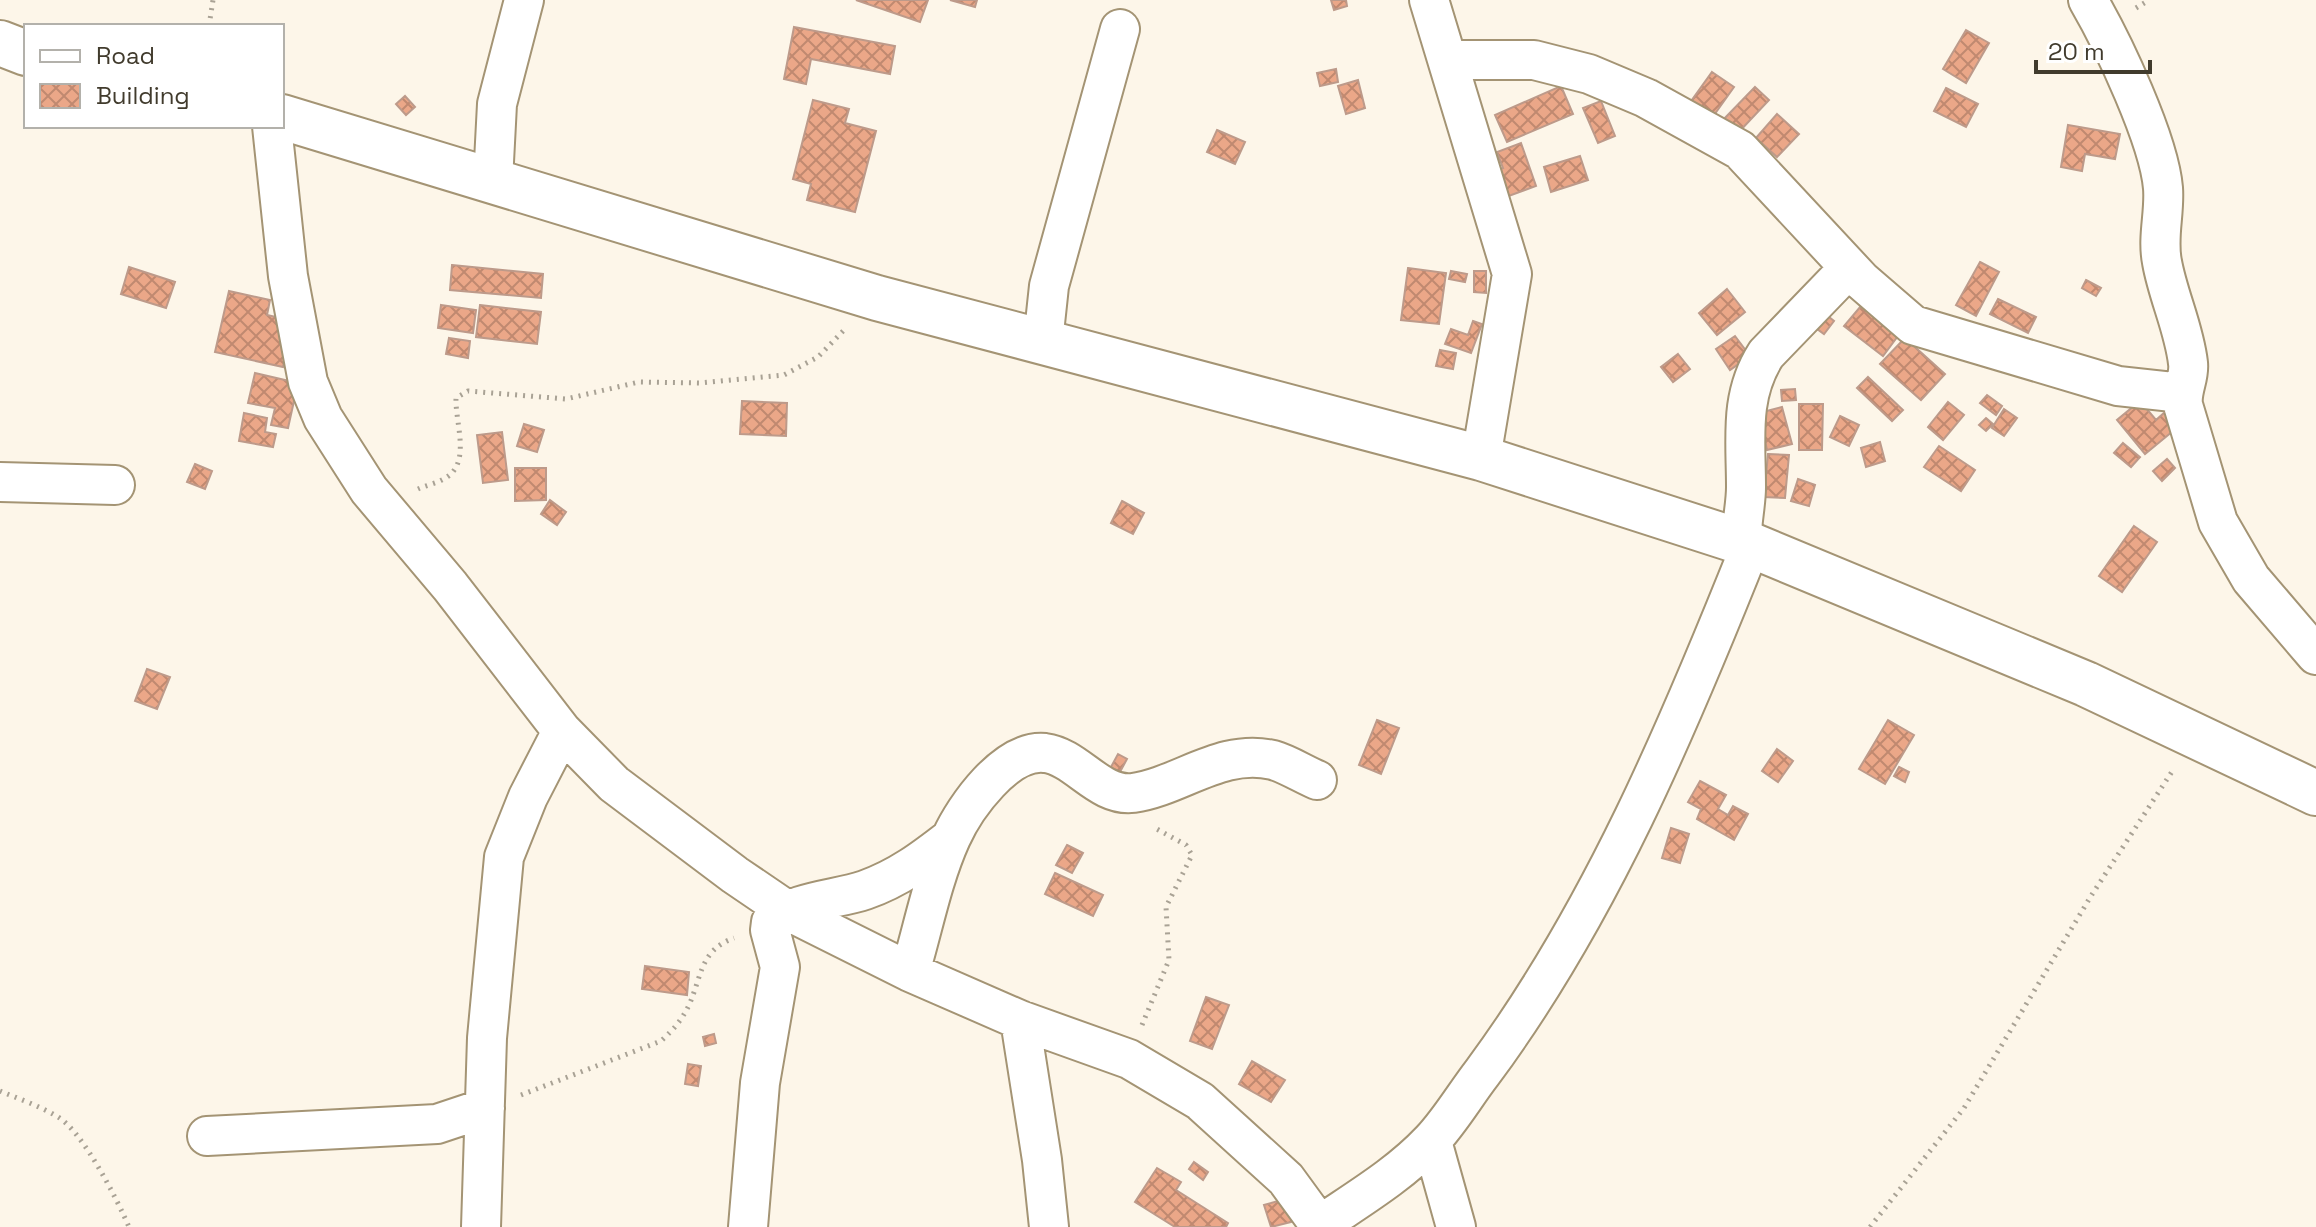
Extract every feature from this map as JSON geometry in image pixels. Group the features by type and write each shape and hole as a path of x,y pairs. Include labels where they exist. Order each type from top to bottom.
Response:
{"street":[{"path":"493,181 497,104 524,0"},
{"path":"1429,0 1512,274 1481,458"},
{"path":"2088,0 2119,61 2159,165 2163,190 2159,238 2162,263 2189,367 2182,393 2218,522 2251,579 2316,655"},
{"path":"1043,342 1049,286 1120,29"},
{"path":"0,43 24,52"},
{"path":"1448,60 1534,60 1589,74 1646,98 1740,150 1849,268 1913,325 2118,386 2182,393"},
{"path":"284,118 877,298 1481,458 1746,544 2086,684 2316,793"},
{"path":"272,128 288,276 308,382 336,441 395,521 450,586 562,731 614,784 735,875 779,920 1020,1020 1129,1059 1200,1101 1286,1179 1321,1226 1390,1178 1432,1141 1514,1030 1574,932 1701,670 1746,544 1743,435 1748,390 1755,370 1766,354 1849,268"},
{"path":"0,482 115,485"},
{"path":"481,1227 487,1038 504,857 528,797 562,731"},
{"path":"910,972 951,838 983,787 1016,758 1044,753 1062,759 1099,784 1128,794 1158,788 1236,757 1273,760 1317,780"},
{"path":"779,920 909,871 951,838"},
{"path":"748,1227 752,1142 780,967 779,920"},
{"path":"1020,1020 1049,1227"},
{"path":"207,1136 437,1124 485,1108"},
{"path":"1432,1141 1456,1227"}],"path":[{"path":"209,24 213,0"},
{"path":"395,521 408,498 420,488 450,475 457,466 461,452 456,398 468,391 518,393 556,400 639,382 700,383 784,375 818,357 877,298"},
{"path":"1870,1227 1964,1108 2129,836 2197,736"},
{"path":"1128,794 1138,815 1186,845 1192,855 1166,907 1169,960 1129,1059"},
{"path":"485,1108 661,1041 678,1025 707,954 722,942 779,920"},
{"path":"0,1091 58,1117 71,1127 115,1194 129,1227"}],"building":[{"path":"856,0 928,0 920,22"},
{"path":"950,0 977,0 975,7"},
{"path":"1331,0 1346,0 1347,6 1334,10"},
{"path":"794,27 895,46 890,74 811,59 806,84 784,79"},
{"path":"1966,30 1989,43 1966,83 1943,69"},
{"path":"1336,69 1338,82 1320,86 1317,73"},
{"path":"1712,72 1734,87 1712,118 1689,104"},
{"path":"1358,80 1365,108 1346,114 1338,86"},
{"path":"1561,86 1573,114 1507,142 1495,115"},
{"path":"1755,87 1769,100 1736,135 1721,122"},
{"path":"1946,88 1978,104 1966,127 1934,111"},
{"path":"405,96 415,107 406,115 396,104"},
{"path":"813,100 849,109 845,123 876,131 855,212 807,200 811,184 793,179"},
{"path":"1601,101 1615,136 1598,143 1583,108"},
{"path":"1777,114 1799,134 1777,157 1756,138"},
{"path":"2068,125 2120,134 2115,159 2085,154 2082,171 2061,167"},
{"path":"1217,130 1245,142 1235,164 1207,152"},
{"path":"1521,143 1536,186 1506,197 1496,170 1503,168 1497,152"},
{"path":"1580,156 1588,180 1551,192 1544,167"},
{"path":"1980,262 1999,272 1976,316 1956,305"},
{"path":"452,265 543,274 541,298 450,290"},
{"path":"129,267 175,282 166,308 121,294"},
{"path":"1408,268 1446,273 1439,324 1401,320"},
{"path":"1451,271 1467,274 1465,282 1449,279"},
{"path":"1474,271 1486,271 1486,293 1474,292"},
{"path":"2086,280 2101,288 2096,296 2082,288"},
{"path":"1727,289 1745,312 1717,335 1699,313"},
{"path":"229,291 270,300 267,315 294,321 283,367 215,352"},
{"path":"1998,299 2036,317 2028,333 1990,314"},
{"path":"441,305 476,310 473,333 438,328"},
{"path":"480,305 541,312 537,344 476,337"},
{"path":"1861,306 1898,336 1883,356 1844,326"},
{"path":"1824,313 1834,321 1824,334 1813,326"},
{"path":"1473,321 1482,324 1471,353 1445,344 1451,329 1468,335"},
{"path":"1735,336 1750,356 1730,370 1716,349"},
{"path":"449,338 470,341 468,358 446,354"},
{"path":"1905,338 1945,374 1921,400 1880,364"},
{"path":"1440,350 1456,353 1453,369 1436,366"},
{"path":"1678,354 1690,369 1673,382 1661,367"},
{"path":"255,373 298,383 288,428 271,425 275,408 248,403"},
{"path":"1868,377 1903,410 1892,421 1857,388"},
{"path":"1795,389 1796,400 1782,401 1781,390"},
{"path":"1987,395 2002,406 1996,415 1980,403"},
{"path":"742,401 787,403 786,436 740,434"},
{"path":"2140,401 2156,420 2165,412 2178,427 2145,454 2117,420"},
{"path":"1948,402 1964,415 1943,440 1928,427"},
{"path":"1799,404 1823,404 1822,450 1799,450"},
{"path":"1782,407 1792,444 1767,450 1759,413"},
{"path":"2004,409 2017,418 2004,436 1992,428"},
{"path":"244,413 267,418 265,432 276,434 273,447 239,441"},
{"path":"1840,416 1859,425 1849,446 1830,437"},
{"path":"1986,418 1993,424 1986,431 1979,425"},
{"path":"524,424 544,430 537,452 517,446"},
{"path":"502,432 508,480 483,483 477,435"},
{"path":"1880,442 1885,461 1866,467 1861,448"},
{"path":"2123,443 2140,457 2131,467 2114,453"},
{"path":"1939,446 1975,470 1961,491 1924,467"},
{"path":"1768,454 1789,455 1785,498 1764,497"},
{"path":"2167,459 2175,468 2162,481 2153,471"},
{"path":"195,464 212,471 205,489 187,482"},
{"path":"515,468 546,468 546,500 515,501"},
{"path":"1798,479 1815,485 1809,506 1791,501"},
{"path":"550,500 566,512 557,525 541,514"},
{"path":"1122,501 1144,513 1133,534 1111,523"},
{"path":"2134,526 2157,542 2122,592 2099,576"},
{"path":"147,669 170,677 157,709 135,701"},
{"path":"1377,720 1399,728 1381,774 1359,765"},
{"path":"1888,720 1914,735 1885,784 1859,769"},
{"path":"1777,749 1793,761 1778,782 1762,771"},
{"path":"1118,754 1127,759 1120,772 1111,767"},
{"path":"1899,767 1909,772 1905,782 1894,776"},
{"path":"1700,781 1726,795 1718,809 1728,815 1733,806 1748,814 1734,840 1697,819 1701,809 1688,802"},
{"path":"1671,828 1689,834 1680,863 1662,858"},
{"path":"1067,845 1083,853 1072,873 1056,865"},
{"path":"1055,873 1103,895 1093,916 1045,894"},
{"path":"645,966 689,972 687,995 642,989"},
{"path":"1206,997 1229,1005 1212,1049 1190,1041"},
{"path":"714,1034 716,1043 705,1046 703,1037"},
{"path":"1252,1061 1285,1080 1271,1102 1239,1084"},
{"path":"688,1064 701,1066 698,1086 685,1084"},
{"path":"1194,1162 1208,1172 1203,1180 1189,1169"},
{"path":"1157,1168 1181,1182 1176,1190 1228,1223 1226,1227 1175,1227 1135,1202"},
{"path":"1289,1198 1295,1221 1271,1227 1264,1205"}]}
